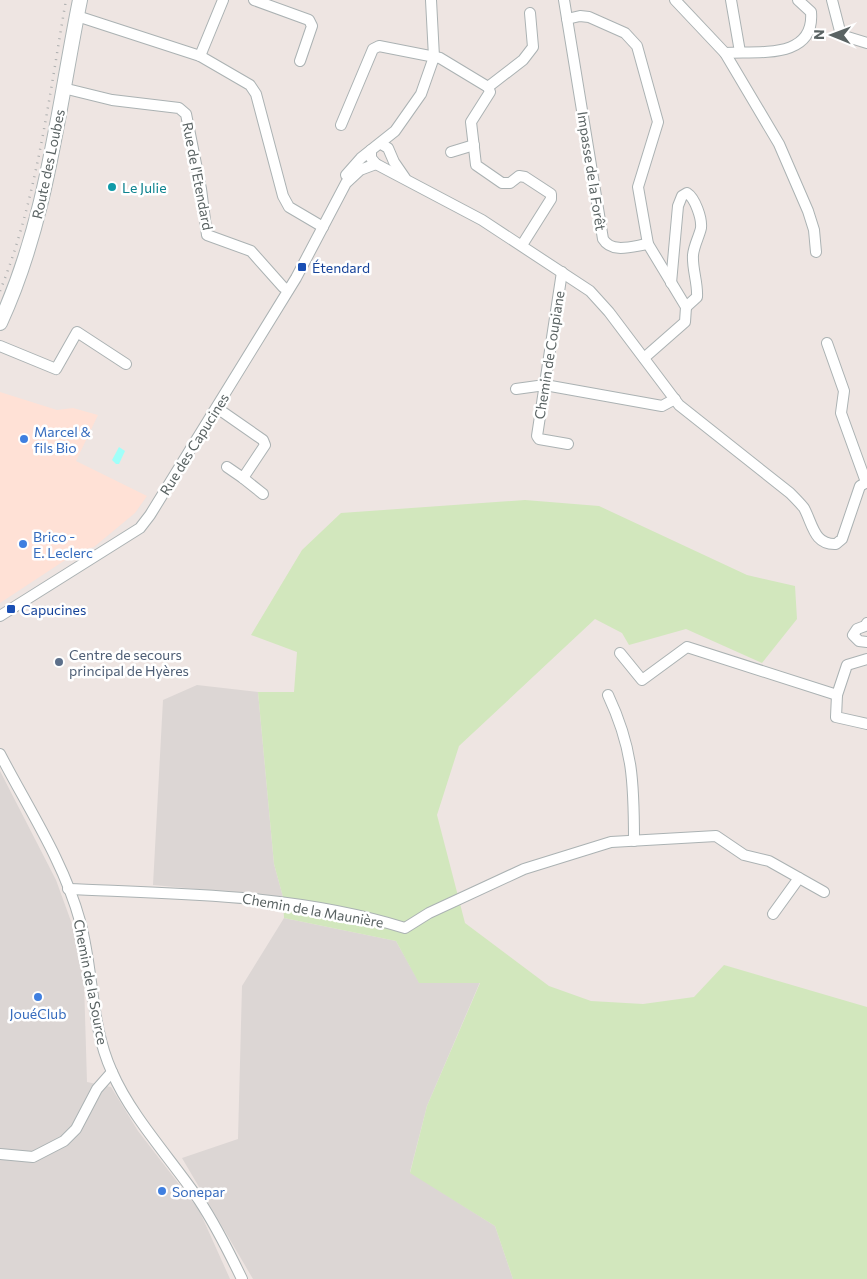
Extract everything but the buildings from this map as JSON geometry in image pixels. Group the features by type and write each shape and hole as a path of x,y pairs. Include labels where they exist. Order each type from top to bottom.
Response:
{"main road":[{"name":"Route des Loubes","path":"0,322 16,288 37,220 80,0"}],"street":[{"path":"200,56 223,0"},
{"path":"254,0 309,20 312,26 300,61"},
{"path":"379,165 387,163 387,150 395,131 421,94 434,57 431,0"},
{"name":"Impasse de la Forêt","path":"564,0 602,239 607,246 612,248 648,244"},
{"path":"675,0 726,53 779,144 808,211 814,230 816,252"},
{"path":"732,0 740,52"},
{"path":"726,53 789,50 799,44 812,24 811,12 798,0"},
{"path":"832,0 841,35 867,43"},
{"path":"488,87 523,60 533,47 530,13"},
{"path":"77,16 200,56 250,85 256,94 283,196 289,207 323,227"},
{"path":"567,19 589,17 625,33 637,46 658,122 638,187 648,244 686,307 686,322 644,358"},
{"path":"340,125 373,49 379,46 440,58 488,87 490,92 471,122 476,164 502,183 510,183 520,176 525,176 551,194 551,199 522,245"},
{"name":"Rue de l'Etendard","path":"63,88 112,100 178,108 186,114 202,189 207,236 251,250 283,287 288,290"},
{"path":"452,152 474,145"},
{"path":"371,150 371,158 379,165 406,178 522,245 590,291 609,312 679,405 790,493 803,507 817,538 826,545 836,544 842,538 860,486 866,482 842,413 844,390 827,343"},
{"name":"Rue des Capucines","path":"0,616 140,528 217,408 288,290 323,227 342,180 354,165 371,150 387,150"},
{"path":"387,150 406,178"},
{"name":"Rue des Capucines","path":"328,215 350,178 360,170 379,165"},
{"path":"671,283 678,206 682,196 687,193 695,204 701,226 693,254 694,278 697,286 696,297 686,307"},
{"name":"Chemin de Coupiane","path":"562,272 537,436 539,439 568,444"},
{"path":"0,346 56,369 77,332 126,364"},
{"path":"516,389 544,385 658,406 664,406 675,399"},
{"path":"217,408 263,440 265,445 243,478"},
{"path":"227,467 263,494"},
{"path":"867,623 865,626 857,629 853,635 859,641 867,642"},
{"path":"620,653 642,680 687,647 837,695"},
{"path":"867,659 847,665 837,695 836,717 867,724"},
{"path":"608,695 622,724 630,756 634,798 634,841"},
{"name":"Chemin de la Source","path":"0,754 58,863 79,918 86,943 100,1042 112,1072 124,1093 199,1201 242,1279"},
{"name":"Chemin de la Maunière","path":"68,889 187,893 271,901 377,919 404,928 429,913 524,869 611,842 716,836 744,855 769,861 824,892"},
{"path":"773,914 799,878"},
{"path":"0,1154 33,1157 64,1141 76,1129 97,1089 112,1072"}],"shaded area":[{"path":"0,392 57,410 73,408 98,415 76,461 147,496 135,513 94,547 79,551 0,603"},
{"path":"197,685 258,692 274,864 283,897 153,885 163,700"},
{"path":"0,771 56,880 72,924 84,982 87,1082 111,1087 138,1131 199,1210 230,1279 0,1279"},
{"path":"284,918 396,941 419,982 480,982 427,1106 410,1172 495,1226 513,1279 253,1279 182,1158 238,1139 242,986"}],"green space":[{"path":"525,500 599,506 747,575 795,586 797,619 762,663 686,629 629,645 622,633 595,619 459,746 437,815 465,923 549,986 591,1001 643,1004 694,997 724,965 867,1007 867,1279 513,1279 495,1226 410,1173 427,1106 480,983 419,983 396,941 284,918 283,897 274,864 258,692 294,692 297,652 251,635 302,550 341,513"}],"water":[{"path":"119,447 125,451 119,464 116,464 112,460"}],"railway":[{"path":"0,291 13,256 33,184 66,0"}],"place":[{"name":"Le Julie","path":"112,187"},
{"name":"Étendard","path":"302,267"},
{"name":"Marcel & fils Bio","path":"24,439"},
{"name":"Brico - E. Leclerc","path":"23,544"},
{"name":"Capucines","path":"11,609"},
{"name":"Centre de secours principal de Hyères","path":"59,662"},
{"name":"JouéClub","path":"38,997"},
{"name":"Sonepar","path":"162,1191"}]}
